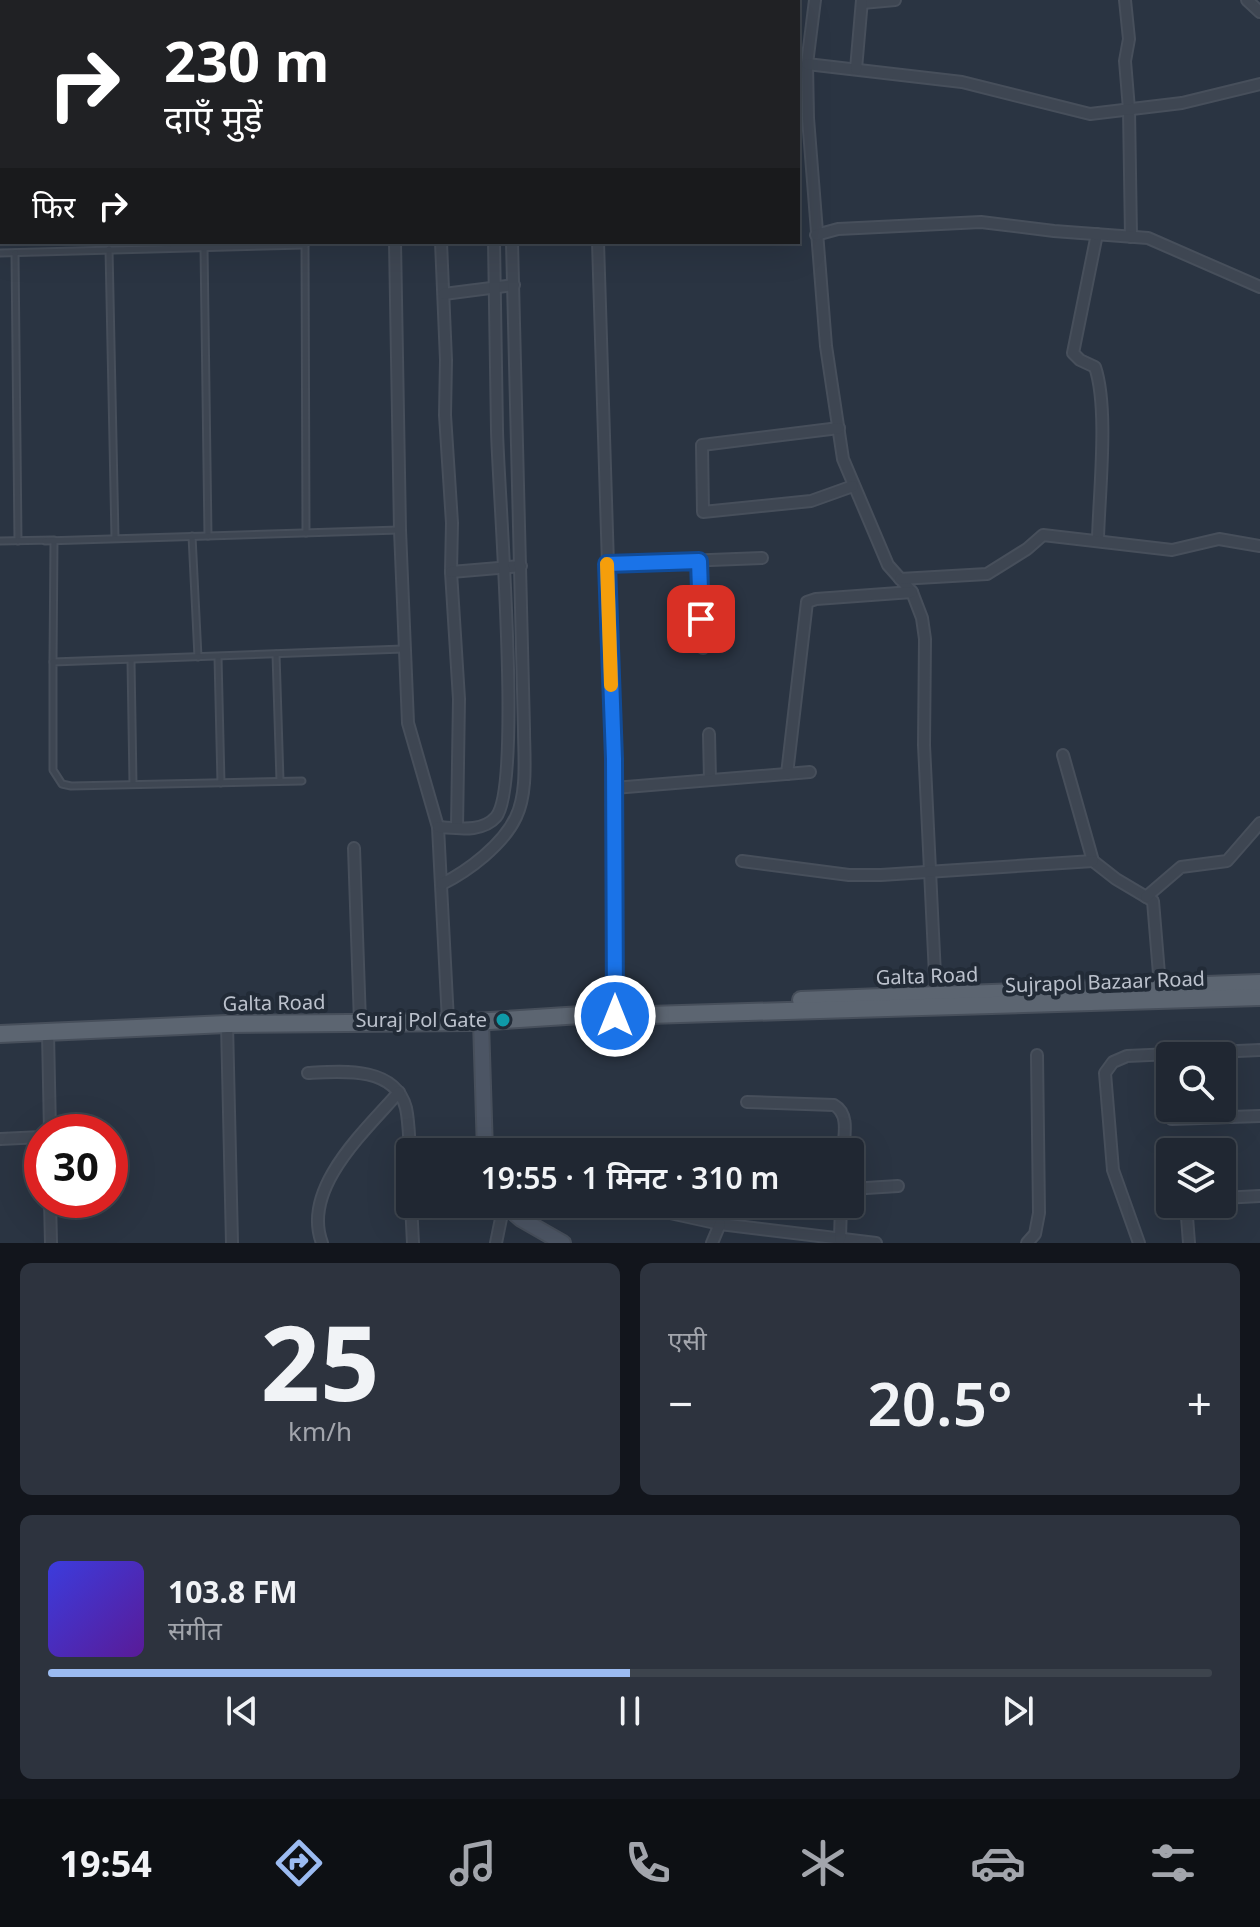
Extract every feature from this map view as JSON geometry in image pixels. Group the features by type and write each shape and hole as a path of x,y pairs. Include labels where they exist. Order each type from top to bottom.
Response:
{"main road":[{"name":"Galta Road","path":"0,1034 227,1024 481,1021 615,1011 1260,983"},
{"name":"Sujrapol Bazaar Road","path":"615,1011 1260,997"},
{"path":"0,1025 168,1019 198,1025"}],"street":[{"path":"815,0 804,44 826,346 843,459 888,565 912,592 922,618 925,639 924,745 936,996"},
{"path":"856,69 862,2 895,0"},
{"path":"1125,0 1129,39 1125,61 1131,237"},
{"path":"1247,0 1260,12"},
{"path":"807,64 962,82 1090,114 1182,103 1260,84"},
{"path":"816,235 838,229 981,222 1148,238 1260,287"},
{"path":"1097,234 1073,353 1095,367 1099,380 1098,539"},
{"path":"395,244 400,530 408,723 438,827 448,1021"},
{"path":"441,244 451,572 459,699 457,828"},
{"path":"442,884 471,867 494,830 504,799 516,730 505,286 494,244"},
{"path":"438,827 494,830 516,818 521,797 516,730 505,286 512,244"},
{"path":"598,244 614,788 615,1011"},
{"path":"444,294 505,286"},
{"path":"839,428 702,445 703,512 811,501 853,486"},
{"path":"900,579 987,574 1043,535 1172,550 1219,539 1260,546"},
{"path":"607,564 762,558"},
{"path":"699,561 703,648"},
{"path":"451,572 512,567"},
{"path":"787,774 807,602 912,592"},
{"path":"709,734 710,780"},
{"path":"1063,755 1093,861"},
{"path":"614,788 810,772"},
{"path":"1146,897 1181,867 1227,861 1260,823"},
{"path":"354,848 360,1022"},
{"path":"742,861 849,875 929,874 1093,861 1153,901 1160,986"},
{"path":"481,1021 485,1138"},
{"path":"227,1024 232,1243"},
{"path":"48,1033 50,1114"},
{"path":"1236,1051 1260,1050"},
{"path":"1139,1243 1113,1170 1105,1073 1113,1062 1127,1056 1156,1054"},
{"path":"1027,1243 1035,1234 1039,1213 1037,1055"},
{"path":"308,1073 357,1071 374,1075 399,1092 406,1108 409,1138"},
{"path":"322,1243 317,1213 320,1199 350,1148 399,1092"},
{"path":"747,1102 834,1105 844,1115 843,1138"},
{"path":"1236,1117 1260,1116"},
{"path":"0,1139 24,1138"},
{"path":"864,1188 898,1186"},
{"path":"1236,1197 1260,1196"},
{"path":"50,1218 51,1243"},
{"path":"412,1218 413,1243"},
{"path":"496,1243 501,1218"},
{"path":"520,1218 563,1243"},
{"path":"693,1218 876,1243"},
{"path":"840,1239 841,1218"},
{"path":"1187,1218 1189,1243"},
{"path":"712,1243 720,1224"}],"lane":[{"path":"0,253 305,244 306,533"},
{"path":"204,247 208,536"},
{"path":"109,249 115,538"},
{"path":"15,253 18,541"},
{"path":"0,541 400,530"},
{"path":"192,536 198,657"},
{"path":"45,541 54,540 53,770 62,784 302,781"},
{"path":"53,662 404,649"},
{"path":"276,654 280,781"},
{"path":"218,657 221,783"},
{"path":"131,661 133,784"}],"slow traffic":[{"path":"607,564 611,685"}],"place":[{"name":"Suraj Pol Gate","path":"503,1020"}],"route":[{"path":"615,1016 614,759 607,564 699,561 701,619"}]}
